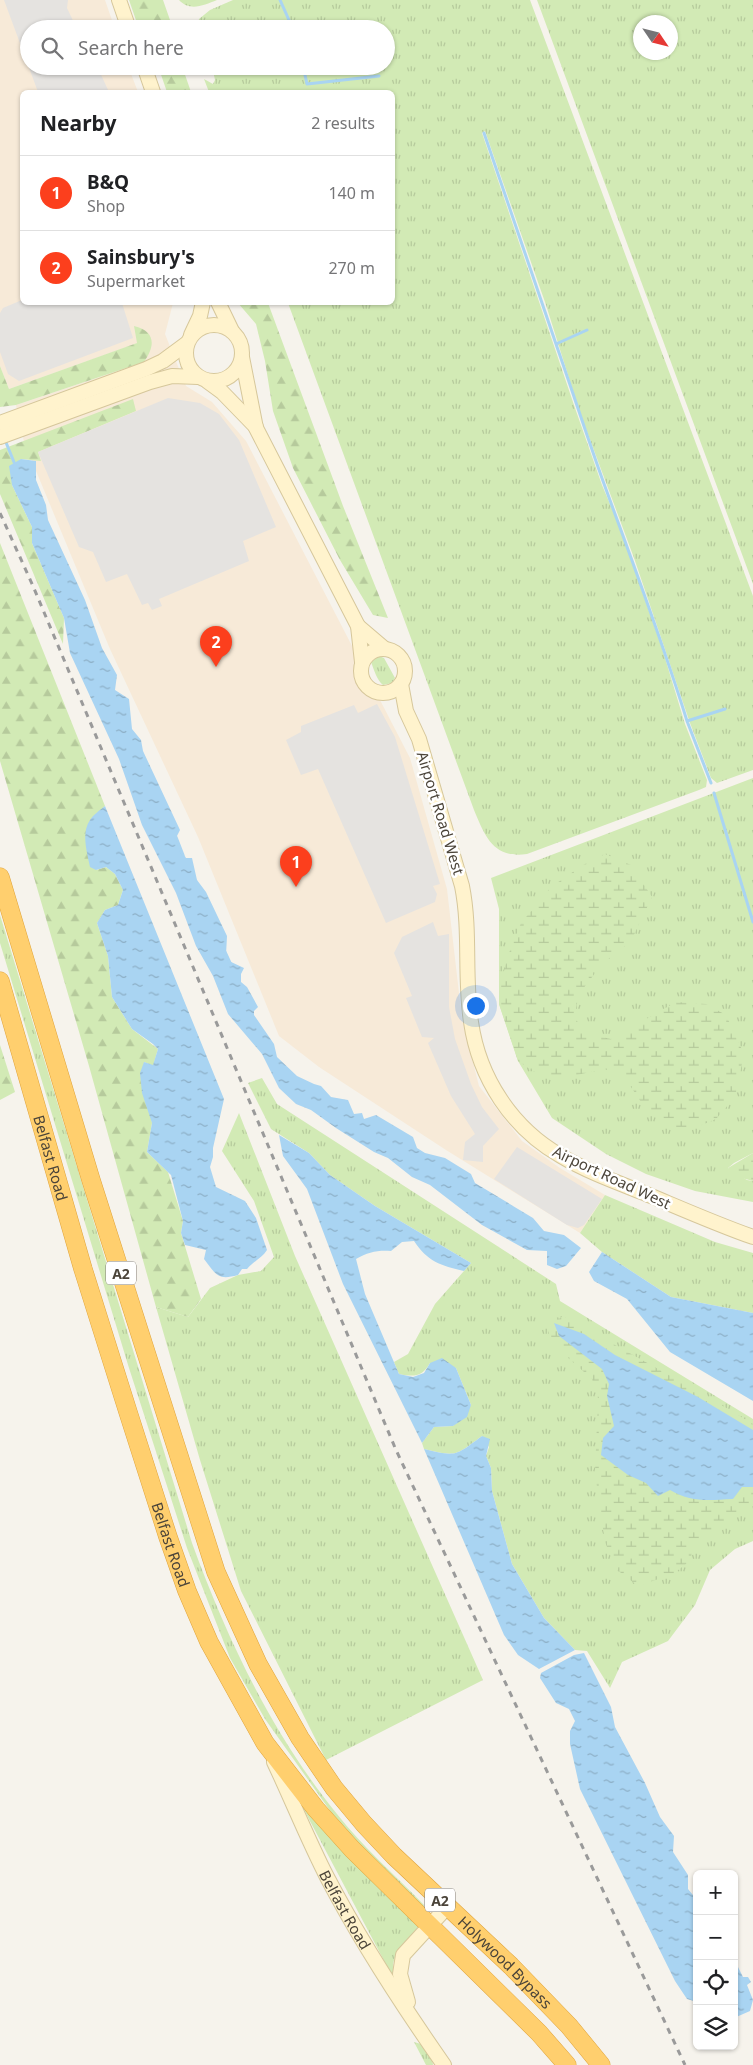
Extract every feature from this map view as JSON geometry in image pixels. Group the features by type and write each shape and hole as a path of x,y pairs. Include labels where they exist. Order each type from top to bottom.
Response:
{"highway":[{"name":"Holywood Bypass","path":"0,877 91,1180 216,1572 258,1664 292,1725 334,1788 364,1824 394,1856 512,1966 569,2026 601,2065"},
{"name":"Belfast Road","path":"0,981 84,1269 168,1537 187,1591 209,1642 266,1743"},
{"name":"Holywood Bypass","path":"266,1743 316,1809 352,1849 539,2033 567,2065"}],"street":[{"path":"119,0 126,20"},
{"path":"147,75 152,90"},
{"path":"202,305 200,316 188,340 186,362 191,371 222,392 256,428"},
{"path":"219,305 242,348 242,357 256,428 358,626 362,662 360,668 363,681 371,690 382,694 396,689 401,684 405,669 403,662 392,651 385,649 358,626"},
{"path":"4,428 163,361 206,326 224,327 232,332"},
{"path":"4,428 172,376 216,382 226,380 234,374 242,357"},
{"path":"362,662 372,652 385,649"},
{"name":"Airport Road West","path":"401,684 406,711 419,739 462,886 466,903 468,992 471,1023 487,1076 502,1104 522,1126 561,1156 622,1184 753,1237"},
{"name":"Airport Road West","path":"382,694 406,711"},
{"name":"Belfast Road","path":"266,1743 326,1875 414,2022 444,2065"},
{"path":"414,2022 400,1974 401,1962 407,1949 431,1926 447,1906"}],"shaded area":[{"path":"0,0 105,0 112,20 20,20 20,75 131,75 137,90 20,90 20,305 172,305 165,334 186,386 212,402 246,441 410,758 447,889 462,1019 479,1086 522,1141 560,1168 605,1195 580,1233 446,1150 319,1067 279,1036 198,837 110,649 24,442 16,405 144,362 134,327 138,343 9,389 0,366"},
{"path":"4,0 68,0 67,8 73,20 20,20 20,43"},
{"path":"32,75 101,75 108,90 37,90"},
{"path":"20,301 20,305 123,305 133,338 19,381 8,374 0,352 0,313 3,308"},
{"path":"168,398 200,403 219,414 239,440 276,527 243,541 249,561 159,599 162,606 152,610 148,603 142,605 127,574 106,582 93,552 79,547 38,452"},
{"path":"377,704 395,737 440,884 433,886 437,894 435,902 386,923 318,769 301,775 286,740 301,732 301,726 354,705 358,713"},
{"path":"433,922 438,936 449,934 449,1007 455,1039 471,1084 482,1107 499,1129 483,1146 483,1162 463,1160 465,1142 475,1134 451,1096 428,1043 434,1038 422,1037 406,998 412,996 394,953 402,937"},
{"path":"517,1147 602,1199 584,1225 578,1228 567,1225 494,1179"}],"green space":[{"path":"129,0 163,0 170,20 136,20"},
{"path":"179,0 217,0 192,7 183,4"},
{"path":"233,0 530,0 753,596 753,770 717,783 711,778 690,723 634,558 579,410 546,305 485,131 482,133 575,408 602,485 618,523 662,648 685,724 707,780 706,787 699,790 527,854 515,855 506,853 492,844 482,829 474,810 289,305 395,305 395,90 208,90 204,79 213,84 215,80 214,75 395,75 395,20 199,20 210,10"},
{"path":"537,0 753,0 753,584"},
{"path":"161,75 185,75 190,90 166,90"},
{"path":"240,305 269,305 343,506 388,618 373,615 340,560 293,468 273,411 265,361 256,324"},
{"path":"134,326 141,328 150,335 152,344 144,362 16,405 0,407 0,366 9,389 137,343"},
{"path":"133,399 136,411 38,452 41,461 21,459 12,485 32,527 32,543 64,618 63,644 0,494 0,450"},
{"path":"0,543 105,806 90,820 96,870 106,867 115,874 123,890 118,905 105,910 97,923 108,956 112,997 132,1029 158,1049 153,1066 144,1062 152,1123 147,1152 168,1172 183,1221 181,1233 201,1299 188,1317 156,1307 89,1066 0,761"},
{"path":"379,656 384,658 395,678 392,683 383,685 376,675 371,662"},
{"path":"753,778 753,1153 728,1168 747,1180 753,1181 753,1202 695,1191 646,1174 606,1154 552,1118 518,1061 499,1004 499,909 491,878"},
{"path":"605,854 631,865 652,897 631,941 602,964 579,994 574,1018 589,1034 611,1039 676,1002 706,1004 726,1015 744,1054 735,1097 716,1119 697,1127 676,1127 661,1121 645,1108 623,1075 604,1069 563,1078 533,1071 518,1061 499,1004 499,994 507,958 521,923 551,887 583,865"},
{"path":"0,915 192,1543 220,1615 253,1685 292,1751 314,1783 347,1826 424,1905 423,1907 358,1843 331,1812 265,1719 230,1658 187,1548 129,1368 0,943"},
{"path":"0,1045 15,1092 0,1100"},
{"path":"262,1078 277,1104 556,1284 560,1301 753,1419 753,1541 735,1549 710,1570 695,1605 668,1641 622,1662 610,1688 587,1651 575,1650 544,1618 512,1564 492,1491 491,1468 486,1456 489,1447 482,1436 466,1448 455,1453 450,1454 424,1449 422,1443 434,1427 453,1426 471,1405 456,1368 430,1363 421,1373 409,1376 399,1374 394,1362 408,1354 435,1304 471,1263 375,1206 330,1175 309,1153 271,1129 248,1083"},
{"path":"239,1113 295,1256 483,1680 326,1760 241,1591 200,1460 156,1307 188,1317 210,1288 238,1275 261,1271 274,1257 254,1201 222,1151"},
{"path":"753,1153 753,1181 734,1176 728,1168"},
{"path":"605,1195 715,1242 753,1253 753,1313 671,1297 602,1252 580,1233"},
{"path":"563,1316 753,1424 753,1506 694,1543 690,1561 673,1574 638,1586 616,1569 605,1542 595,1473 598,1398 592,1379 549,1341 549,1326"},
{"path":"302,1806 418,1927 394,1959 394,1975 398,1987"},
{"path":"414,2042 421,2044 432,2058 433,2065 426,2065"}],"water":[{"path":"21,459 36,461 36,480 46,505 48,520 85,600 102,648 117,675 115,690 129,699 132,729 141,740 143,751 180,830 176,838 180,848 186,858 192,858 197,880 206,892 227,936 226,955 229,961 244,968 241,974 241,982 247,987 258,1007 254,1011 254,1015 274,1044 277,1057 297,1076 321,1086 331,1097 348,1100 354,1114 362,1113 364,1119 376,1115 413,1137 417,1148 425,1153 445,1158 471,1174 475,1183 533,1218 544,1231 564,1235 581,1248 566,1266 557,1269 547,1265 547,1251 527,1250 482,1225 430,1185 412,1177 388,1158 374,1152 311,1110 296,1104 279,1088 262,1054 228,1014 213,976 196,946 176,893 142,825 119,759 70,653 64,618 32,543 32,527 12,485 9,466"},
{"path":"105,806 224,1099 210,1167 216,1187 245,1201 256,1218 267,1250 247,1269 242,1269 238,1275 231,1277 221,1277 211,1269 204,1259 206,1250 185,1245 181,1233 183,1221 171,1175 147,1152 152,1123 142,1093 140,1073 144,1062 153,1065 158,1049 132,1029 112,997 108,956 97,923 105,910 118,905 123,890 115,874 106,867 96,870 90,867 85,843 87,825 95,814"},
{"path":"279,1135 309,1153 330,1175 375,1206 471,1263 464,1271 442,1265 429,1258 414,1241 402,1242 391,1251 373,1252 356,1259 365,1294 399,1374 413,1377 424,1373 430,1363 442,1358 456,1368 471,1405 467,1417 453,1426 434,1427 422,1443 343,1284 307,1189 283,1156"},
{"path":"602,1252 671,1297 753,1313 753,1401 670,1352 627,1299 594,1281 589,1272"},
{"path":"554,1323 584,1334 615,1355 698,1397 753,1430 753,1487 742,1487 733,1499 693,1499 670,1490 658,1496 646,1483 628,1475 601,1455 603,1438 614,1426 607,1396 609,1384 602,1369 559,1336"},
{"path":"482,1436 490,1439 486,1456 491,1468 492,1491 512,1564 544,1618 575,1650 539,1669 518,1655 504,1635 424,1449 450,1454 455,1453 466,1448"},
{"path":"584,1653 611,1707 615,1727 645,1783 660,1817 674,1836 673,1852 688,1875 688,1889 693,1895 693,2001 687,1999 675,1981 580,1789 570,1744 570,1731 575,1721 569,1709 556,1703 540,1678 541,1673 574,1655"},
{"path":"738,1967 743,1977 748,1977 751,1982 747,1985 753,2000 750,2011 738,2016"}],"waterway":[{"path":"280,0 289,20"},
{"path":"305,75 307,84 379,76"},
{"path":"484,133 556,344 587,330"},
{"path":"556,344 687,721 725,709"},
{"path":"5,440 16,467"},
{"path":"687,721 711,783"},
{"path":"714,793 753,922"},
{"path":"176,837 183,855"},
{"path":"225,952 231,965"}],"railway":[{"path":"0,513 33,586 396,1450 685,2065"}],"place":[{"name":"Sainsbury's","path":"216,667"},
{"name":"B&Q","path":"296,887"}]}
